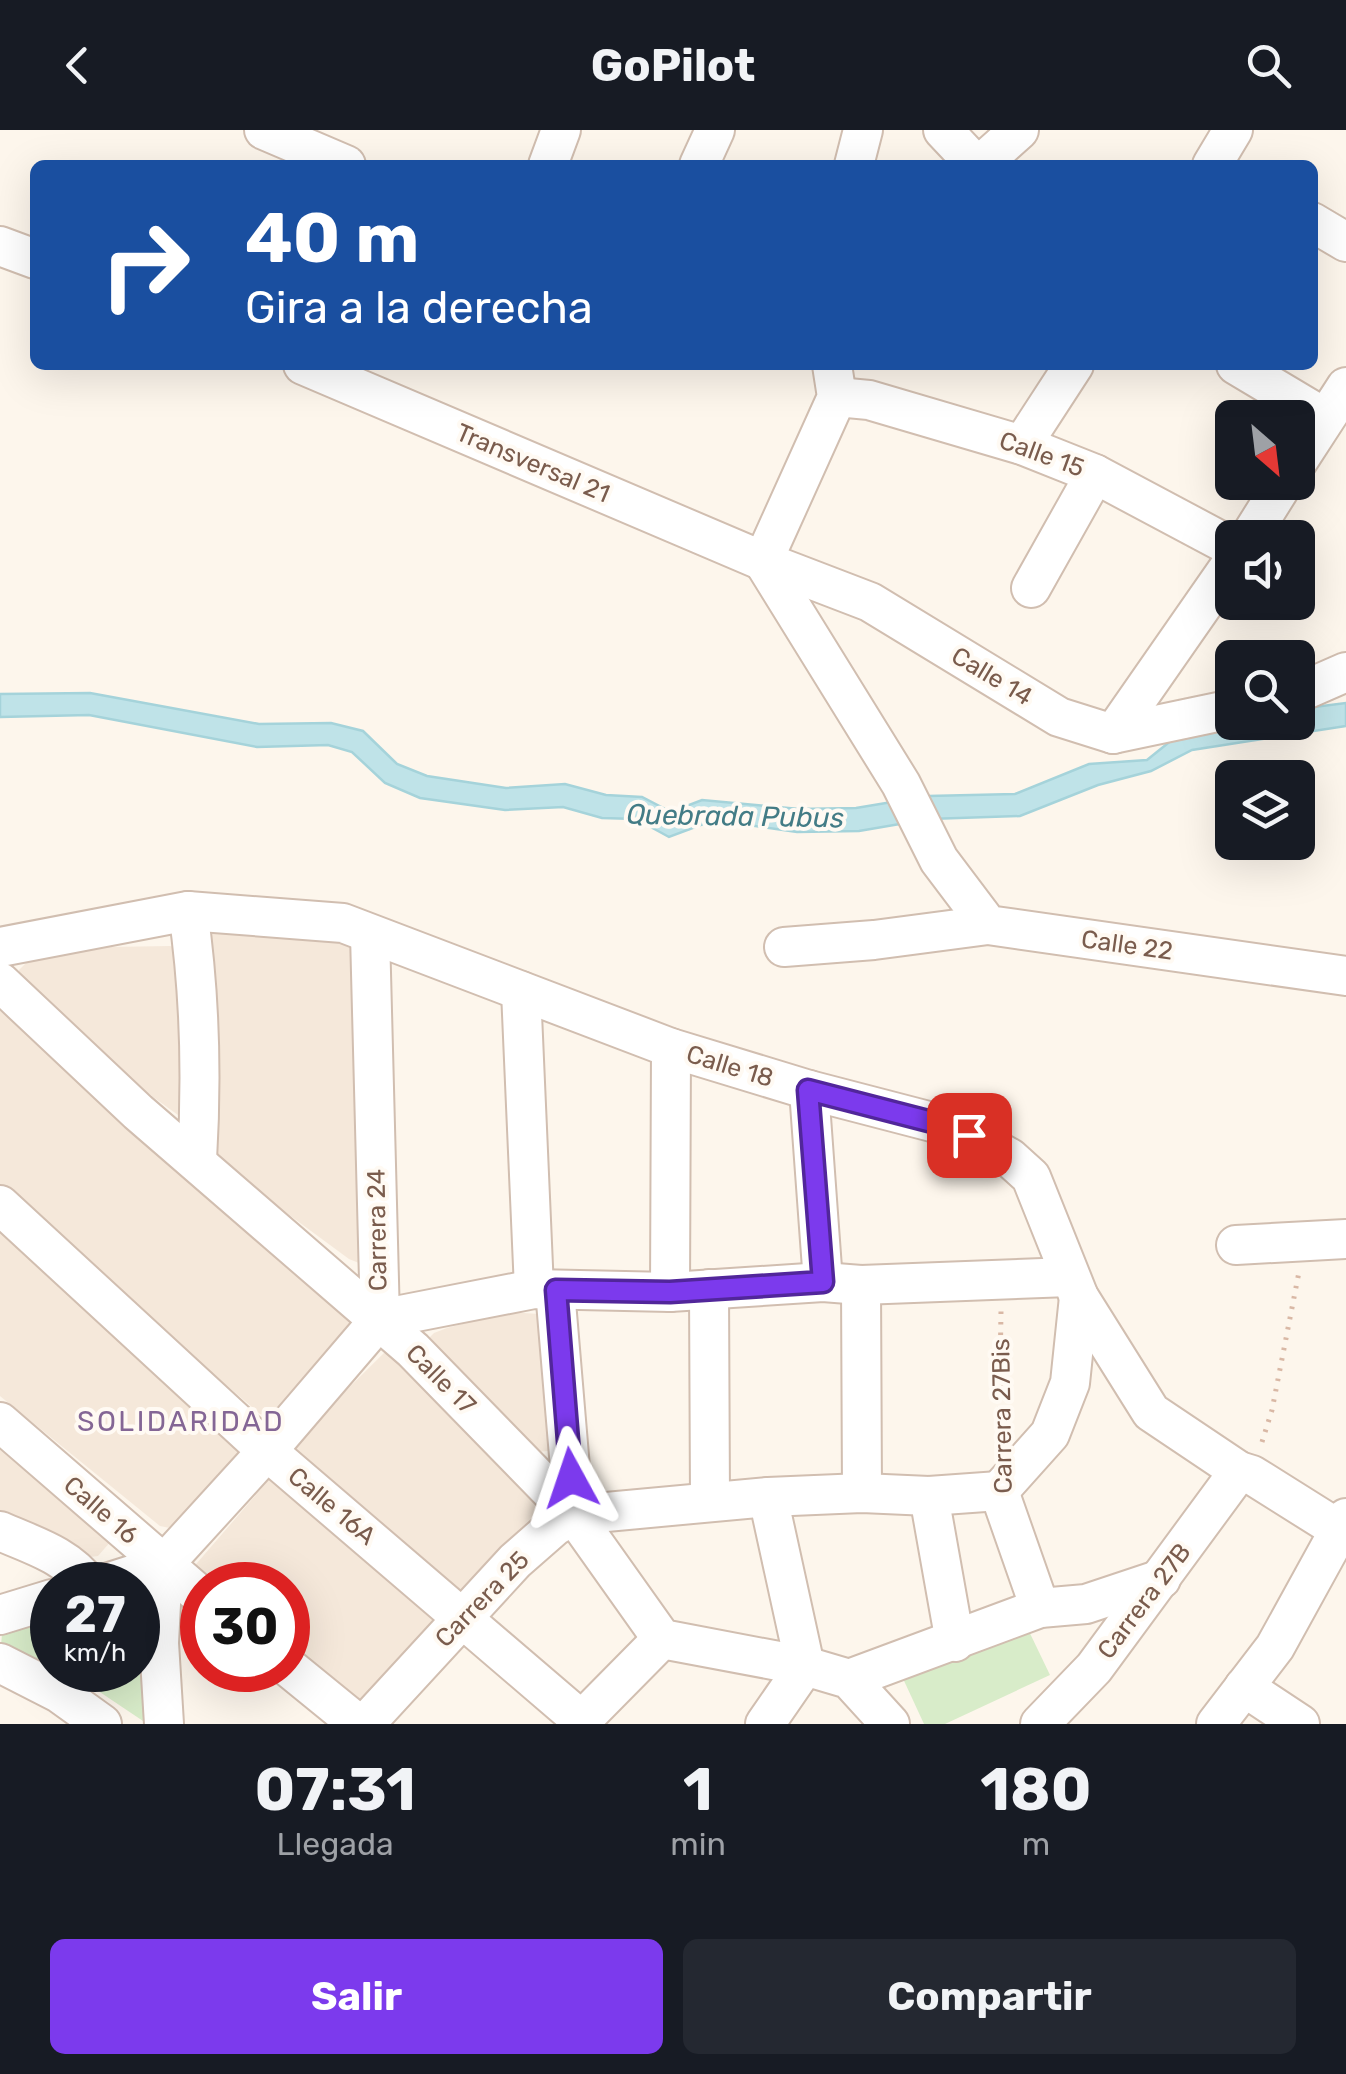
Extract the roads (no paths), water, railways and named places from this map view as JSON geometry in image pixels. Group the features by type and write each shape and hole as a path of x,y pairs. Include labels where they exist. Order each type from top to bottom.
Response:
{"street":[{"path":"264,130 343,155"},
{"path":"550,160 561,130"},
{"path":"701,160 715,130"},
{"path":"943,130 973,160"},
{"path":"984,160 1018,130"},
{"path":"1216,160 1233,130"},
{"path":"1318,226 1346,242"},
{"path":"0,246 30,258"},
{"name":"Transversal 21","path":"314,370 763,561"},
{"path":"1022,445 1071,370"},
{"path":"1249,370 1335,402 1315,434"},
{"path":"835,381 763,561 901,784 940,860 988,925"},
{"name":"Calle 15","path":"835,381 870,400 1022,445 1096,474 1215,538"},
{"path":"1030,588 1096,474"},
{"name":"Calle 14","path":"763,561 870,602 1059,717 1114,734 1215,713"},
{"path":"1114,734 1215,588"},
{"path":"1315,686 1345,674"},
{"path":"188,911 197,976 201,1091 197,1160"},
{"name":"Calle 18","path":"0,947 188,911 342,923 671,1048 969,1135 1010,1158 1032,1176 1074,1287 1151,1412 1246,1473 1344,1528"},
{"name":"Calle 22","path":"784,947 988,925 1346,976"},
{"name":"Carrera 24","path":"163,1565 380,1319 370,934"},
{"name":"Calle 17","path":"0,982 138,1112 380,1319 574,1515 662,1639"},
{"path":"380,1319 544,1290 670,1292 823,1282 861,1286 1002,1278 1074,1287 1070,1383 1050,1434 998,1491 710,1501 574,1515 544,1290 521,990"},
{"path":"670,1292 671,1048"},
{"path":"808,1090 823,1282"},
{"name":"Calle 16A","path":"0,1205 267,1451 464,1617 580,1722"},
{"path":"1236,1246 1346,1239"},
{"path":"861,1286 862,1494"},
{"path":"710,1289 710,1501"},
{"name":"Calle 16","path":"0,1422 180,1579"},
{"name":"Carrera 27B","path":"1040,1724 1094,1668 1246,1473"},
{"name":"Carrera 27Bis","path":"998,1491 1040,1608"},
{"path":"929,1496 955,1642"},
{"path":"765,1724 805,1666 768,1498"},
{"name":"Carrera 25","path":"361,1724 515,1561 555,1526 574,1515"},
{"path":"1216,1724 1275,1647 1344,1528"},
{"path":"0,1532 69,1562"},
{"path":"160,1566 163,1565 159,1643 164,1724"},
{"path":"849,1679 1040,1608 1086,1604 1160,1579"},
{"path":"0,1615 30,1606"},
{"path":"580,1722 662,1639 805,1666 849,1679 890,1724"},
{"path":"0,1664 59,1693 102,1724"},
{"path":"310,1683 361,1724"},
{"path":"1244,1687 1300,1724"}],"water":[{"name":"Quebrada Pubus","path":"90,693 259,724 331,723 363,731 397,764 427,776 506,788 565,784 606,795 642,797 671,812 702,800 799,809 856,808 928,796 1015,794 1089,764 1147,760 1188,727 1215,724 1215,740 1256,740 1192,750 1151,771 1098,785 1020,816 929,819 859,831 797,832 706,823 669,837 636,819 602,818 563,807 505,810 420,798 385,783 352,752 328,745 257,747 89,715 0,717 0,694"},
{"path":"1346,703 1346,726 1315,731 1315,707"}],"district":[{"name":"SOLIDARIDAD","path":"181,1421"}]}
